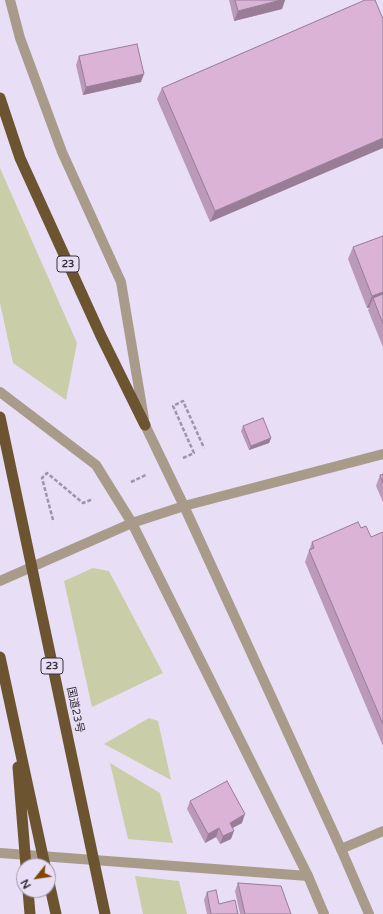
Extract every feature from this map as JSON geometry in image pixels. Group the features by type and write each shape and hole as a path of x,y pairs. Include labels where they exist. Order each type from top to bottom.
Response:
{"highway":[{"name":"23","path":"0,98 20,158 100,336 145,425"},
{"name":"国道23号","path":"0,417 105,914"},
{"path":"0,657 43,858"},
{"path":"15,726 25,858"},
{"path":"29,898 30,914"},
{"path":"52,898 56,914"}],"street":[{"path":"10,0 20,38 62,152 121,282 145,425 184,506 341,849 369,914"},
{"path":"0,392 96,465 132,524 308,876 324,914"},
{"path":"0,582 132,524 184,506 383,454"},
{"path":"341,849 383,831"},
{"path":"0,853 308,876"}],"path":[{"path":"180,459 194,453 173,406 183,401 204,448"},
{"path":"125,484 152,472"},
{"path":"53,520 42,478 47,473 83,503 97,497"}],"green space":[{"path":"0,168 77,343 66,400 13,363 0,303"},
{"path":"93,568 109,571 163,673 92,707 64,581"},
{"path":"149,718 158,721 171,780 104,744"},
{"path":"110,763 160,793 173,843 128,839"},
{"path":"135,876 179,881 187,914 143,914"}],"building":[{"path":"235,0 281,0 238,11"},
{"path":"365,0 375,0 383,19 383,138 215,211 162,88"},
{"path":"137,44 144,74 86,87 79,56"},
{"path":"383,236 383,292 372,296 353,247"},
{"path":"383,294 383,324 373,298"},
{"path":"263,418 271,438 251,446 243,426"},
{"path":"383,474 383,483 380,475"},
{"path":"358,522 361,528 366,526 371,537 383,532 383,724 309,550 314,548 312,542"},
{"path":"227,781 245,814 230,823 234,831 223,836 219,828 208,834 190,801"},
{"path":"238,883 281,886 291,914 245,914"},
{"path":"216,890 219,904 235,900 238,914 211,914 207,892"}]}
